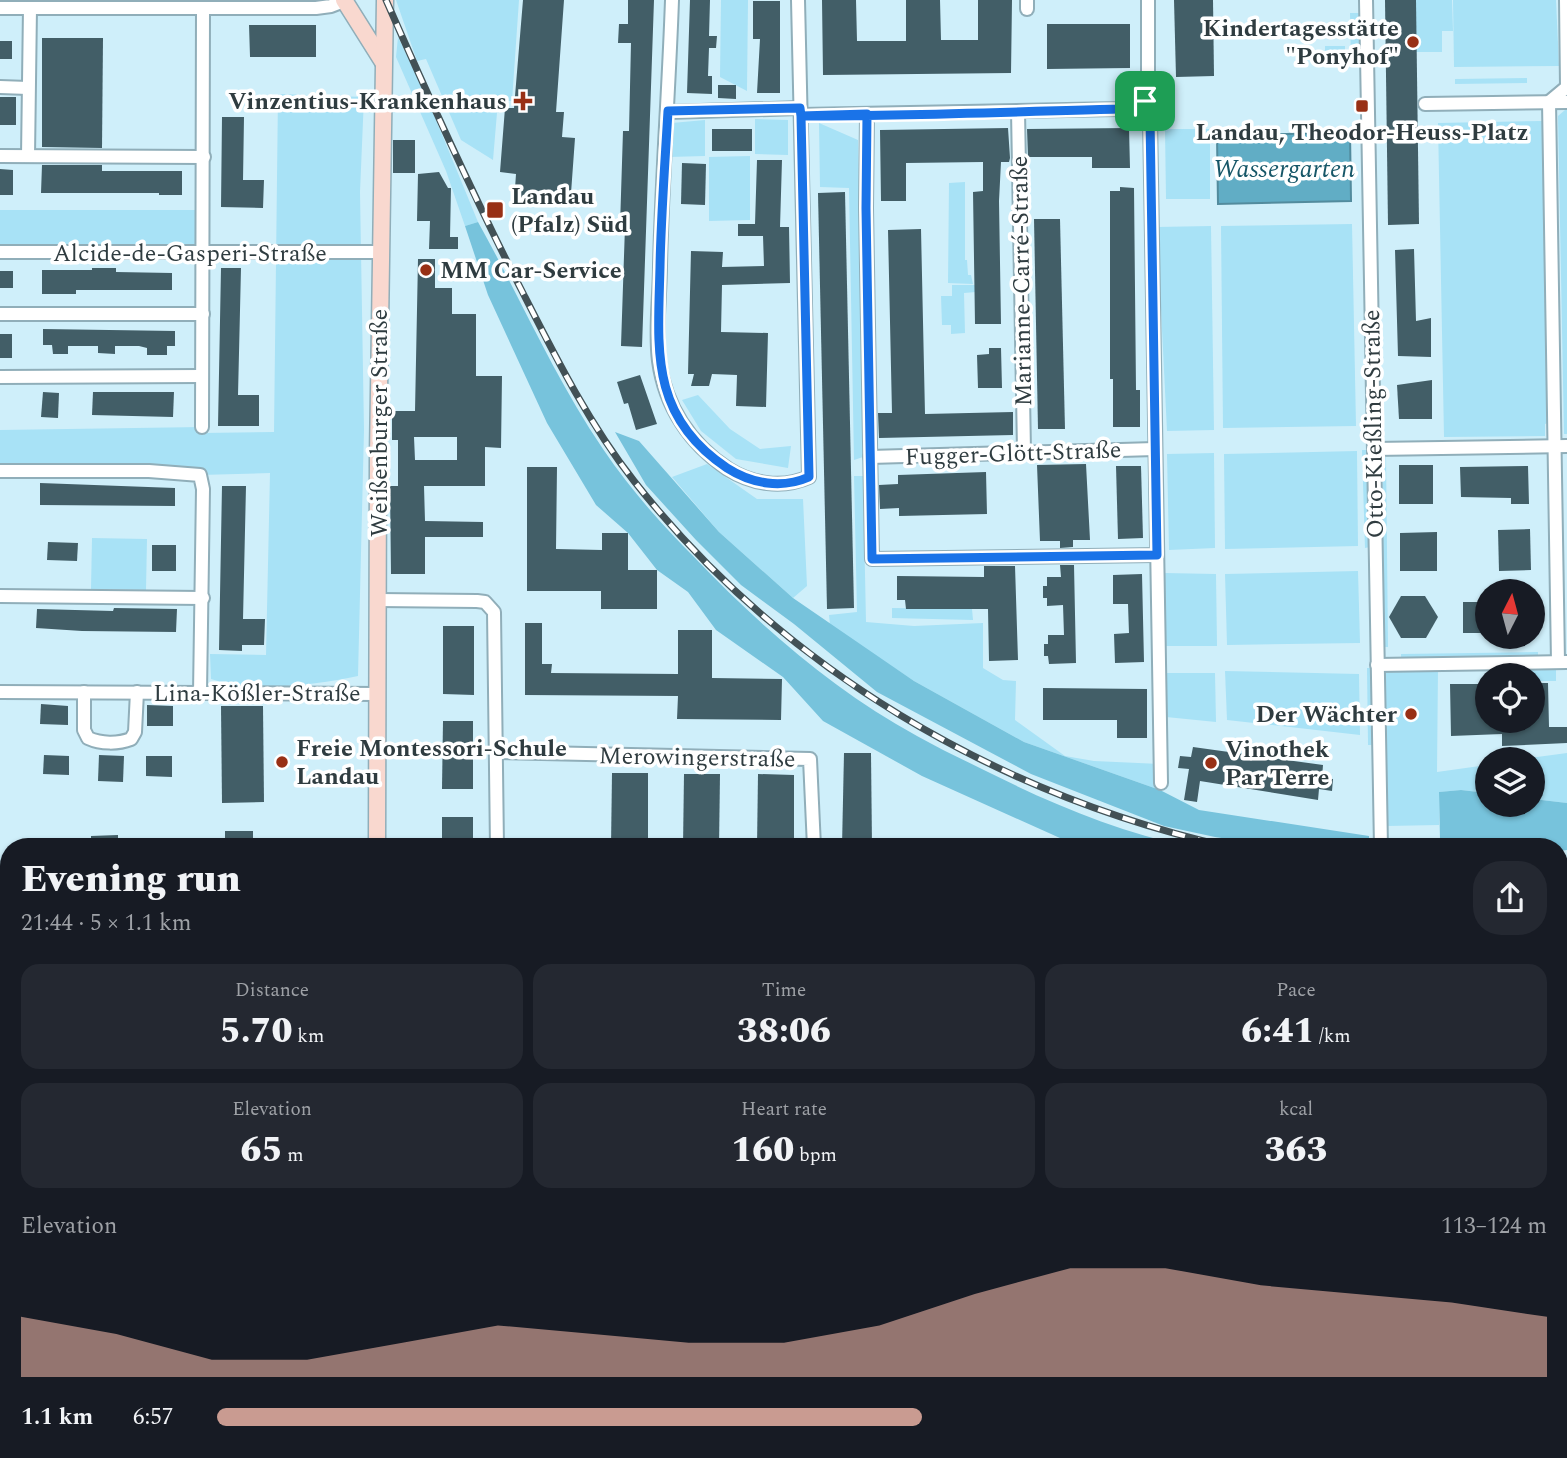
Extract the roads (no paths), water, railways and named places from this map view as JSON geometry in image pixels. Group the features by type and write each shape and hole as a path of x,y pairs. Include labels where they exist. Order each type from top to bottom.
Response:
{"street":[{"path":"0,8 133,4 203,10 316,8 331,6 344,0 383,62"},
{"name":"Weißenburger Straße","path":"377,838 380,252 385,0"},
{"path":"672,0 661,230 659,361 671,402 694,440 704,451 733,472 756,481 785,485 809,477 798,0"},
{"path":"1148,0 1148,85 1145,101 1150,118 1161,783"},
{"name":"Otto-Kießling-Straße","path":"1366,0 1381,838"},
{"path":"1549,102 1567,87 1566,0"},
{"path":"28,156 30,8"},
{"path":"202,428 203,10"},
{"path":"0,88 28,88"},
{"path":"668,111 867,114 1118,109 1134,107 1145,101"},
{"path":"1377,665 1562,662 1561,447 1549,102"},
{"path":"1425,104 1567,102"},
{"name":"Marianne-Carré-Straße","path":"1018,111 1024,451"},
{"path":"867,114 872,559 1157,555"},
{"path":"0,156 204,157"},
{"name":"Alcide-de-Gasperi-Straße","path":"0,252 380,252"},
{"path":"0,314 203,314"},
{"path":"0,377 202,376"},
{"path":"1374,449 1561,447"},
{"name":"Fugger-Glött-Straße","path":"870,457 1155,449"},
{"path":"0,471 149,471 200,475 203,598 200,693"},
{"path":"0,596 203,598"},
{"path":"378,600 477,600 491,607 495,618 497,838"},
{"name":"Lina-Kößler-Straße","path":"0,692 378,694"},
{"name":"Lina-Kößler-Straße","path":"84,692 84,730 88,738 97,743 124,742 131,739 135,732 137,692"},
{"name":"Merowingerstraße","path":"496,752 810,759 814,838"}],"water":[{"name":"Wassergarten","path":"1350,132 1351,201 1218,204 1217,136"}],"railway":[{"path":"386,0 488,224 575,392 618,460 693,549 757,610 826,666 900,715 978,758 1059,794 1143,824 1195,838"}],"place":[{"name":"Kindertagesstätte \"Ponyhof\"","path":"1413,42"},
{"name":"Vinzentius-Krankenhaus","path":"523,101"},
{"name":"Landau, Theodor-Heuss-Platz","path":"1362,106"},
{"name":"Landau (Pfalz) Süd","path":"495,210"},
{"name":"MM Car-Service","path":"426,270"},
{"name":"Der Wächter","path":"1411,714"},
{"name":"Freie Montessori-Schule Landau","path":"282,762"},
{"name":"Vinothek Par Terre","path":"1211,763"}]}
